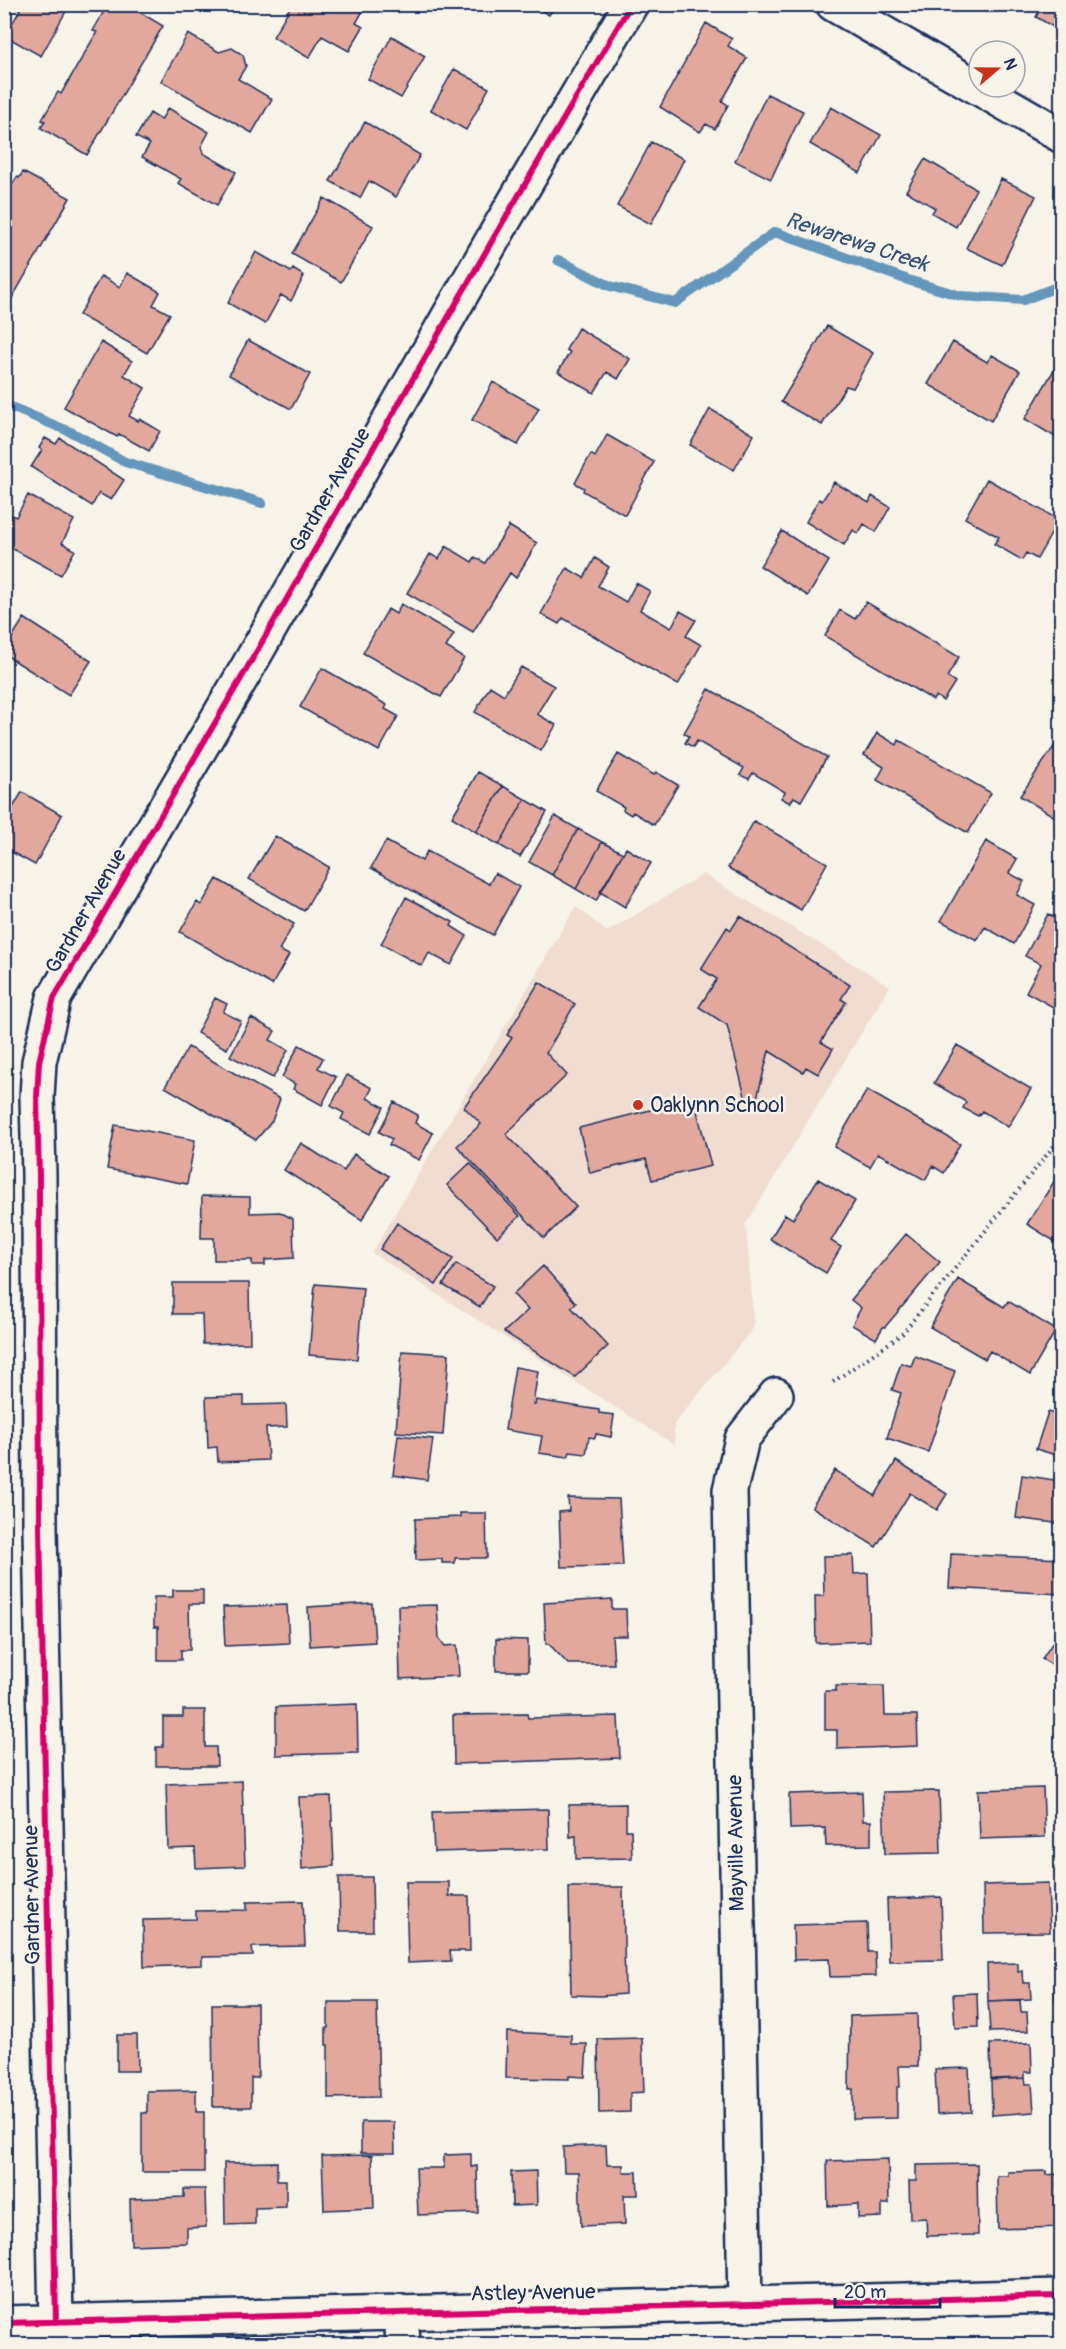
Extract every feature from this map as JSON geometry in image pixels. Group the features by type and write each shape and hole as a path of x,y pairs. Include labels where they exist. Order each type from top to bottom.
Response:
{"street":[{"name":"Gardner Avenue","path":"56,2322 41,1551 37,1097 39,1062 54,998 252,660 500,227 632,4"},
{"path":"833,4 1062,136"},
{"name":"Mayville Avenue","path":"745,2305 730,1490 742,1439 776,1395"},
{"name":"Astley Avenue","path":"4,2323 1062,2296"},
{"path":"401,2312 403,2344"}],"path":[{"path":"833,1382 902,1334 1062,1137"}],"shaded area":[{"name":"Oaklynn School","path":"703,874 890,986 746,1224 754,1327 674,1424 675,1445 372,1253 576,906 607,932"}],"building":[{"path":"11,4 70,4 41,56 5,36 20,10"},
{"path":"108,4 126,4 163,26 87,155 41,128 45,121 42,120 58,92 61,94 97,32 93,31"},
{"path":"292,4 367,4 356,23 363,27 349,51 322,36 309,58 273,37"},
{"path":"530,4 557,4 549,15"},
{"path":"1043,4 1062,4 1062,32 1036,17"},
{"path":"706,23 732,39 728,46 747,58 722,101 728,105 715,129 706,124 700,132 660,107"},
{"path":"188,34 219,52 232,48 243,55 246,66 238,79 272,99 252,133 161,81"},
{"path":"392,36 425,56 401,98 368,79"},
{"path":"454,69 489,88 466,130 431,110"},
{"path":"767,94 803,111 771,179 735,161"},
{"path":"831,107 881,135 860,173 810,144"},
{"path":"168,108 209,132 201,147 203,153 236,172 217,205 178,183 181,179 142,157 150,144 136,137 150,113 161,120"},
{"path":"365,122 420,155 396,197 369,181 360,198 330,181"},
{"path":"651,142 684,159 651,224 617,206"},
{"path":"925,159 976,189 956,227 932,213 935,208 906,191"},
{"path":"23,172 70,198 4,312 4,198 17,177 19,178"},
{"path":"1001,179 1036,196 1002,265 966,248"},
{"path":"324,198 373,226 341,282 292,254"},
{"path":"256,252 291,272 293,269 304,276 291,301 281,295 265,324 228,303"},
{"path":"127,273 160,292 153,305 170,314 147,353 79,315 101,276 120,287"},
{"path":"827,326 873,353 853,388 846,386 822,425 781,402"},
{"path":"578,328 630,359 618,379 607,372 594,393 558,372 570,352 566,350"},
{"path":"248,340 310,374 291,409 229,375"},
{"path":"101,342 132,361 124,375 145,388 129,416 138,421 140,419 160,431 149,451 119,434 117,437 64,407"},
{"path":"953,342 987,362 992,355 1020,371 991,421 928,384"},
{"path":"1055,368 1062,372 1062,441 1025,419"},
{"path":"493,382 539,408 518,445 472,420"},
{"path":"710,409 754,435 734,470 690,445"},
{"path":"607,435 654,462 625,515 583,491 584,488 575,483 591,454 595,457"},
{"path":"45,438 56,444 60,438 124,480 111,500 99,493 92,506 31,467 42,450 39,448"},
{"path":"987,479 1059,520 1037,559 1026,553 1022,560 994,544 999,537 965,518"},
{"path":"834,482 869,503 872,496 890,507 876,532 864,524 858,534 853,530 844,545 806,522 819,499 822,501"},
{"path":"28,495 74,520 62,543 75,550 61,575 4,544 4,511 16,517"},
{"path":"509,526 537,543 516,578 510,573 473,632 407,593 430,554 439,559 446,546 472,562 475,557 485,563"},
{"path":"782,531 829,561 808,596 760,566"},
{"path":"595,558 609,567 598,586 626,602 636,583 650,591 640,610 671,628 680,611 696,620 686,636 701,645 678,685 563,618 559,624 541,614 567,568 584,578"},
{"path":"866,602 959,657 947,677 955,682 943,701 936,696 933,700 825,636 840,610 855,619"},
{"path":"401,604 454,634 446,647 464,658 441,697 363,653 388,609 396,614"},
{"path":"24,618 91,661 69,695 4,654 4,650"},
{"path":"521,667 554,686 537,714 556,725 541,751 475,712 490,686 504,695"},
{"path":"322,668 387,705 385,709 398,716 379,751 300,707"},
{"path":"709,689 827,757 801,801 794,797 790,803 781,798 785,792 753,773 749,779 740,775 744,768 697,741 693,747 685,743 689,736 684,733"},
{"path":"877,733 897,745 899,740 991,793 968,833 877,780 884,767 864,755"},
{"path":"1062,735 1062,806 1055,817 1020,796"},
{"path":"618,754 654,775 656,772 678,785 654,825 633,812 631,815 623,810 624,807 596,791"},
{"path":"478,772 503,786 476,832 452,817"},
{"path":"503,786 525,799 499,845 476,832"},
{"path":"22,792 62,815 35,865 4,848 4,823"},
{"path":"525,799 547,812 520,857 499,845"},
{"path":"555,816 578,829 552,875 529,862"},
{"path":"754,821 827,863 801,910 728,868"},
{"path":"578,829 602,842 576,889 552,875"},
{"path":"275,836 329,867 304,911 249,879"},
{"path":"386,841 422,861 427,851 489,884 495,873 519,887 493,935 371,868"},
{"path":"986,841 1017,859 1009,873 1024,881 1017,895 1035,905 1014,944 985,927 977,940 941,921"},
{"path":"602,842 623,853 596,901 576,889"},
{"path":"626,848 651,863 625,907 600,892"},
{"path":"217,879 294,924 279,950 289,955 272,985 180,932 197,902 201,905"},
{"path":"406,897 453,922 451,926 467,936 451,965 429,953 422,966 381,944"},
{"path":"1048,914 1062,921 1062,1012 1026,992 1041,964 1025,956"},
{"path":"740,916 850,985 841,999 846,1002 821,1042 833,1049 818,1074 806,1067 803,1072 769,1051 757,1098 746,1100 727,1025 699,1007 717,979 701,969 727,927 731,930"},
{"path":"539,982 575,1004 546,1053 567,1075 506,1134 576,1207 544,1238 457,1146 481,1124 464,1107 512,1038 507,1035"},
{"path":"215,998 227,1004 223,1012 241,1021 227,1049 197,1033"},
{"path":"251,1018 275,1031 270,1040 288,1050 273,1078 230,1056"},
{"path":"299,1045 323,1058 318,1068 336,1077 322,1105 293,1089 295,1084 282,1077"},
{"path":"957,1045 1031,1089 1008,1127 982,1111 978,1116 963,1108 966,1102 934,1083"},
{"path":"188,1047 280,1099 272,1121 256,1140 165,1087"},
{"path":"347,1075 372,1088 367,1098 384,1107 370,1134 341,1119 344,1113 331,1106"},
{"path":"867,1090 960,1144 944,1173 933,1166 925,1180 878,1153 870,1167 834,1147"},
{"path":"694,1099 711,1166 652,1180 646,1159 590,1173 579,1128"},
{"path":"394,1102 418,1115 415,1123 433,1133 419,1160 389,1145 392,1139 379,1132"},
{"path":"115,1125 195,1140 187,1184 107,1169"},
{"path":"301,1143 344,1171 354,1154 389,1176 362,1220 284,1170"},
{"path":"470,1163 520,1216 497,1237 447,1185"},
{"path":"818,1179 855,1201 831,1241 841,1247 826,1273 770,1239 785,1214 793,1219"},
{"path":"1055,1180 1062,1185 1062,1246 1027,1224"},
{"path":"202,1196 250,1197 250,1213 280,1212 293,1219 294,1258 265,1260 265,1265 252,1265 252,1260 214,1260 214,1238 201,1238"},
{"path":"397,1223 453,1259 436,1285 380,1249"},
{"path":"906,1234 940,1262 883,1327 876,1339 852,1325 861,1308 851,1300"},
{"path":"456,1264 493,1286 480,1307 443,1285"},
{"path":"543,1266 576,1303 571,1307 608,1346 575,1377 504,1332 528,1310 513,1294"},
{"path":"958,1279 1004,1307 1008,1301 1056,1330 1030,1375 990,1351 985,1359 930,1327"},
{"path":"173,1283 249,1283 250,1343 203,1344 202,1314 173,1314"},
{"path":"315,1284 363,1288 357,1359 309,1355"},
{"path":"402,1351 449,1354 443,1435 396,1432"},
{"path":"915,1356 955,1371 928,1452 887,1438 901,1393 892,1390 901,1363 911,1366"},
{"path":"515,1367 538,1371 533,1404 536,1400 599,1410 599,1413 614,1415 611,1437 596,1434 595,1438 589,1437 586,1454 570,1452 568,1457 539,1453 542,1436 505,1430"},
{"path":"244,1396 244,1405 286,1404 287,1427 266,1428 268,1460 218,1462 217,1447 208,1448 206,1397"},
{"path":"1048,1412 1062,1416 1062,1457 1036,1449"},
{"path":"398,1435 433,1439 427,1480 393,1475"},
{"path":"896,1461 947,1494 937,1510 910,1493 876,1547 812,1507 835,1470 875,1496"},
{"path":"1022,1475 1054,1480 1055,1476 1062,1477 1062,1524 1016,1518"},
{"path":"568,1498 619,1499 623,1566 561,1567 559,1512 569,1511"},
{"path":"460,1513 486,1513 487,1558 455,1558 455,1563 442,1563 442,1559 416,1560 415,1519 460,1517"},
{"path":"951,1554 1062,1559 1062,1594 949,1588"},
{"path":"853,1555 854,1574 868,1573 870,1641 816,1643 815,1596 824,1596 823,1556"},
{"path":"173,1590 203,1590 203,1604 189,1604 190,1650 181,1650 181,1660 158,1660 158,1627 154,1627 154,1597 173,1597"},
{"path":"612,1599 612,1609 626,1609 627,1636 612,1636 614,1664 568,1664 549,1644 546,1644 544,1603"},
{"path":"372,1603 375,1642 310,1646 308,1607"},
{"path":"287,1605 289,1643 225,1646 223,1607"},
{"path":"437,1605 439,1638 445,1646 457,1645 459,1676 400,1679 398,1606"},
{"path":"1062,1628 1062,1671 1042,1659"},
{"path":"496,1639 528,1640 528,1671 496,1671"},
{"path":"836,1686 884,1686 885,1715 917,1715 918,1746 837,1749 837,1730 825,1730 825,1691 836,1691"},
{"path":"357,1704 358,1753 276,1755 276,1707"},
{"path":"183,1710 205,1710 205,1747 216,1747 217,1766 156,1766 156,1747 163,1747 163,1717 183,1717"},
{"path":"527,1714 528,1718 618,1716 620,1758 454,1764 453,1715"},
{"path":"242,1781 245,1866 196,1868 195,1848 168,1849 166,1784"},
{"path":"1043,1788 1045,1837 980,1839 978,1790"},
{"path":"939,1791 941,1853 885,1854 883,1792"},
{"path":"862,1792 863,1821 871,1821 871,1845 826,1846 825,1828 790,1829 789,1794"},
{"path":"331,1796 334,1866 302,1869 299,1797"},
{"path":"626,1804 626,1830 631,1830 632,1858 576,1859 576,1836 570,1837 569,1805"},
{"path":"548,1809 549,1849 434,1852 432,1812"},
{"path":"339,1877 372,1877 373,1931 340,1931"},
{"path":"406,1882 449,1882 449,1896 469,1896 470,1951 450,1951 451,1961 408,1963"},
{"path":"1048,1883 1050,1932 984,1933 983,1885"},
{"path":"569,1887 623,1887 625,1994 571,1995"},
{"path":"941,1897 943,1960 889,1961 887,1899"},
{"path":"303,1901 305,1946 252,1947 253,1956 202,1957 202,1965 144,1967 143,1920 196,1919 196,1911 247,1910 247,1902"},
{"path":"867,1923 868,1952 875,1952 876,1976 830,1977 829,1959 794,1960 793,1925"},
{"path":"1055,1953 1062,1953 1062,2002 1055,2002"},
{"path":"1018,1963 1018,1972 1022,1971 1023,1983 1030,1983 1031,1999 988,2001 987,1964"},
{"path":"977,1993 978,2027 955,2028 953,1994"},
{"path":"1020,2000 1021,2012 1027,2012 1028,2031 990,2032 988,2001"},
{"path":"328,2002 377,2002 379,2097 328,2098 326,2028 328,2028"},
{"path":"212,2004 257,2004 258,2078 251,2078 251,2107 213,2107"},
{"path":"917,2014 918,2066 899,2066 900,2087 897,2087 897,2118 853,2119 853,2089 849,2089 850,2016"},
{"path":"507,2032 571,2035 571,2044 587,2044 585,2077 506,2078"},
{"path":"117,2035 137,2035 138,2071 117,2071"},
{"path":"642,2038 644,2092 630,2093 630,2112 599,2113 598,2039"},
{"path":"1031,2043 1032,2072 1025,2072 1025,2078 991,2079 990,2044"},
{"path":"969,2068 971,2112 937,2114 935,2069"},
{"path":"1025,2078 1026,2084 1032,2084 1034,2112 992,2115 991,2080"},
{"path":"196,2090 196,2112 204,2112 204,2172 142,2172 142,2113 147,2113 147,2091"},
{"path":"361,2122 394,2122 395,2153 361,2153"},
{"path":"606,2145 607,2165 623,2165 623,2172 637,2172 638,2195 624,2195 625,2224 581,2226 579,2172 564,2172 563,2147"},
{"path":"471,2154 471,2167 477,2166 478,2213 418,2215 416,2168 444,2168 444,2155"},
{"path":"372,2155 374,2208 324,2210 322,2156"},
{"path":"888,2159 889,2204 882,2204 882,2217 858,2218 858,2204 828,2206 827,2161"},
{"path":"277,2162 277,2180 286,2180 286,2207 255,2208 255,2224 225,2225 224,2163"},
{"path":"977,2164 978,2235 927,2236 926,2218 910,2219 909,2181 916,2181 916,2165"},
{"path":"536,2171 537,2205 512,2206 511,2172"},
{"path":"1046,2171 1046,2175 1057,2174 1059,2227 998,2229 997,2176 1008,2176 1008,2172"},
{"path":"184,2189 205,2189 206,2227 187,2228 187,2243 131,2245 130,2199 184,2197"}],"waterway":[{"name":"Rewarewa Creek","path":"558,260 610,286 675,303 775,232 908,280 961,296 1023,300 1062,285"},
{"name":"Rewarewa Creek","path":"4,410 11,407 73,433 125,462 262,503"}],"cycle path":[{"path":"56,2322 40,1528 37,1097 39,1062 54,998 631,4"},
{"path":"4,2323 1062,2296"}],"place":[{"name":"Oaklynn School","path":"638,1105"}]}
